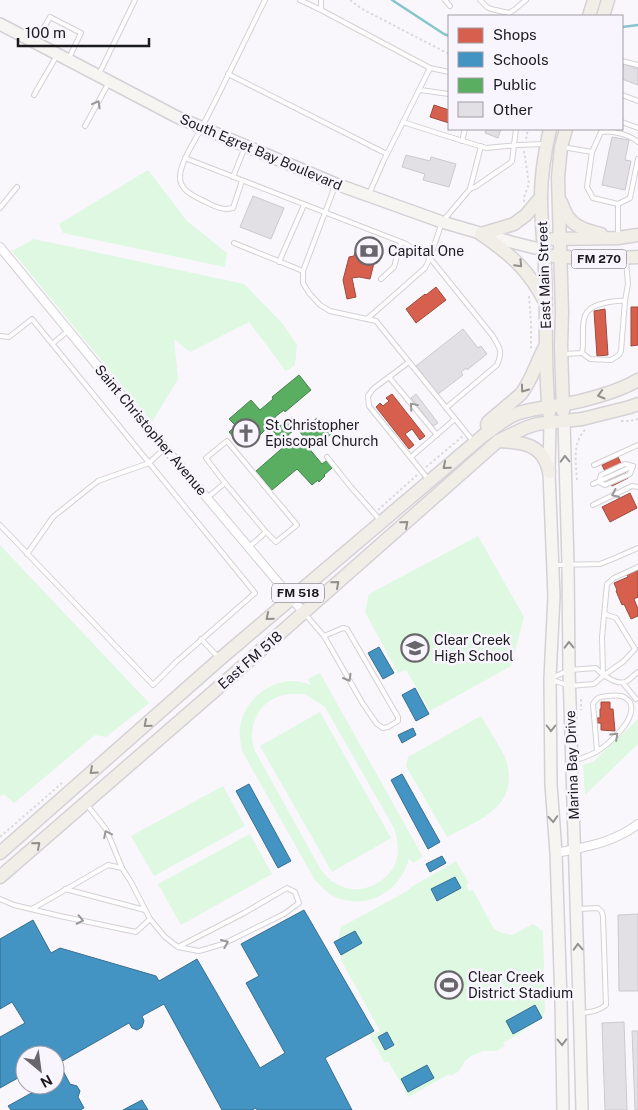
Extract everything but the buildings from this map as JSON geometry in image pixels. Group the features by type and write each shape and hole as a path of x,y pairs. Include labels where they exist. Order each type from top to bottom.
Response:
{"main road":[{"path":"597,12 608,0"},
{"name":"South Egret Bay Boulevard","path":"0,24 177,117 336,184 442,222 482,234 541,247"},
{"name":"East Main Street","path":"550,130 546,144 541,197 541,247 546,304 550,422"},
{"name":"East Main Street","path":"564,421 558,177 561,147 566,130"},
{"path":"559,195 567,217 576,225 587,231 618,238"},
{"path":"482,234 514,224 523,218 541,197"},
{"path":"482,234 524,268 546,304"},
{"name":"FM 270","path":"541,247 560,239 618,238 638,235"},
{"name":"FM 270","path":"541,247 560,257 632,258"},
{"name":"FM 518","path":"479,439 488,422 524,390 533,376 546,345"},
{"path":"479,439 506,419 517,414 582,400 619,389 638,380"},
{"path":"564,421 582,419 638,404"},
{"name":"FM 518","path":"498,441 525,428 564,421"},
{"name":"Marina Bay Drive","path":"564,421 569,670 582,1110"},
{"name":"Marina Bay Drive","path":"550,422 554,596 550,679 551,784 556,853 562,1012 563,1110"},
{"name":"East FM 518","path":"0,853 220,659 479,439"},
{"path":"498,441 528,444 536,448 543,457 550,472"},
{"name":"East FM 518","path":"0,877 304,613 498,441"},
{"path":"220,659 234,674"},
{"path":"71,790 86,803"},
{"path":"562,1012 580,1013"}],"street":[{"name":"Saint Christopher Avenue","path":"0,247 165,448 304,613"},
{"path":"556,853 604,842 628,832 638,824"}],"lane":[{"path":"98,76 135,0"},
{"path":"242,181 233,208 226,210 188,194 180,182 180,176 185,158 202,128 265,0"},
{"path":"300,0 430,68 448,72"},
{"path":"321,10 322,0"},
{"path":"445,0 450,6"},
{"path":"480,0 487,8 509,12 526,0"},
{"path":"35,43 50,17 81,33 68,60"},
{"path":"34,95 57,55"},
{"path":"623,61 638,65"},
{"path":"368,196 430,68"},
{"path":"228,74 387,154"},
{"path":"85,126 110,82"},
{"path":"420,90 448,94"},
{"path":"623,95 638,101"},
{"path":"403,122 486,148 546,144"},
{"path":"623,122 638,128"},
{"path":"462,141 465,130"},
{"path":"470,189 512,161 516,130"},
{"path":"638,142 634,138 608,131 601,132 592,152 587,187 593,198 618,204 630,198 638,159"},
{"path":"233,177 245,146"},
{"path":"366,319 425,268 442,222 470,189 481,146"},
{"path":"561,147 592,152"},
{"path":"185,158 401,242 430,258 500,347 497,365 446,408"},
{"path":"336,184 303,271 303,283 320,305 330,311 376,321 455,419 479,439"},
{"path":"0,208 17,187"},
{"path":"618,204 618,238"},
{"path":"279,262 304,205"},
{"path":"381,279 394,267 401,242"},
{"path":"234,243 303,271"},
{"path":"562,354 582,353 590,359 611,360 619,355 624,301 632,258"},
{"path":"582,353 584,338 583,322 589,309 618,300 624,301"},
{"path":"0,336 8,337 32,319 254,593 201,639 153,685 0,525"},
{"path":"52,344 69,330"},
{"path":"409,362 372,389 368,396 370,406 430,480"},
{"path":"389,377 437,435"},
{"path":"411,458 455,419"},
{"path":"227,441 297,524 276,542 266,532 206,458 227,441"},
{"path":"594,465 638,445"},
{"path":"27,554 54,518 98,481 149,463 165,448"},
{"path":"328,457 350,486 382,521"},
{"path":"594,484 599,482 605,485 622,478 630,474 633,466 625,464 601,475 599,482"},
{"path":"207,498 225,483"},
{"path":"593,505 632,486 638,487"},
{"path":"249,547 266,532"},
{"path":"553,565 600,564 638,548"},
{"path":"602,676 602,637 608,584 614,578 638,567"},
{"path":"304,613 324,636 376,724 383,728 398,721 398,717 347,629 343,628 324,636"},
{"path":"550,679 570,686 594,684 624,661 636,648 616,618 605,614"},
{"path":"201,639 220,659"},
{"path":"550,679 569,670 596,668 602,676 623,683 637,698 630,703"},
{"path":"623,683 638,672"},
{"path":"572,762 597,751 606,745 631,720 633,707 623,696 601,697 594,702 597,751"},
{"path":"86,803 106,829 122,868 150,920 165,937 178,946 199,951 223,944 284,914 299,903 295,892 287,888 178,946"},
{"path":"32,909 108,865 122,868"},
{"path":"66,890 145,910"},
{"path":"0,899 14,905 136,932 150,920"},
{"path":"577,909 598,908 602,912 606,995 606,1005 602,1008 593,1012 580,1013"}],"path":[{"path":"350,0 362,9 448,53"},
{"path":"525,205 523,201 529,184 524,154 524,144 528,130"},
{"path":"527,291 531,314 531,353"}],"green space":[{"path":"148,170 187,221 227,253 225,267 63,233 59,224"},
{"path":"34,239 244,284 283,324 297,345 295,365 286,371 249,322 190,352 174,339 178,379 152,422 12,251"},
{"path":"478,536 524,617 511,666 430,711 406,670 398,673 365,612 369,594"},
{"path":"0,545 149,703 106,737 95,735 14,803 4,794 0,796"},
{"path":"320,673 423,857 413,863 409,858 406,867 395,884 380,896 371,899 351,901 337,898 328,893 315,880 242,751 240,727 242,718 251,702 265,689 273,685 292,681 311,685 308,679","holes":["287,694 305,694 325,707 394,828 398,845 396,862 384,878 366,888 351,889 341,886 331,880 321,870 255,751 252,733 253,724 261,709 275,698"]},
{"path":"320,712 391,838 332,872 260,746"},
{"path":"481,716 505,758 509,776 507,789 502,800 484,817 447,837 406,766 408,757"},
{"path":"638,719 638,744 585,795 583,765 593,762"},
{"path":"223,786 245,826 154,876 131,836"},
{"path":"250,834 272,874 181,925 158,884"},
{"name":"Clear Creek District Stadium","path":"456,861 469,883 466,884 469,891 473,890 494,929 512,935 533,924 543,931 545,1009 543,1017 503,1043 505,1046 496,1051 483,1051 471,1056 465,1061 458,1072 450,1076 449,1074 409,1097 388,1061 385,1063 369,1035 380,1031 341,960 341,955 334,942 338,940 341,926 407,891"}],"waterway":[{"path":"392,0 448,36"},
{"path":"623,27 638,25"}],"place":[{"name":"Capital One","path":"369,251"},
{"name":"St Christopher Episcopal Church","path":"246,433"},
{"name":"Clear Creek High School","path":"415,648"},
{"name":"Clear Creek District Stadium","path":"449,985"}]}
